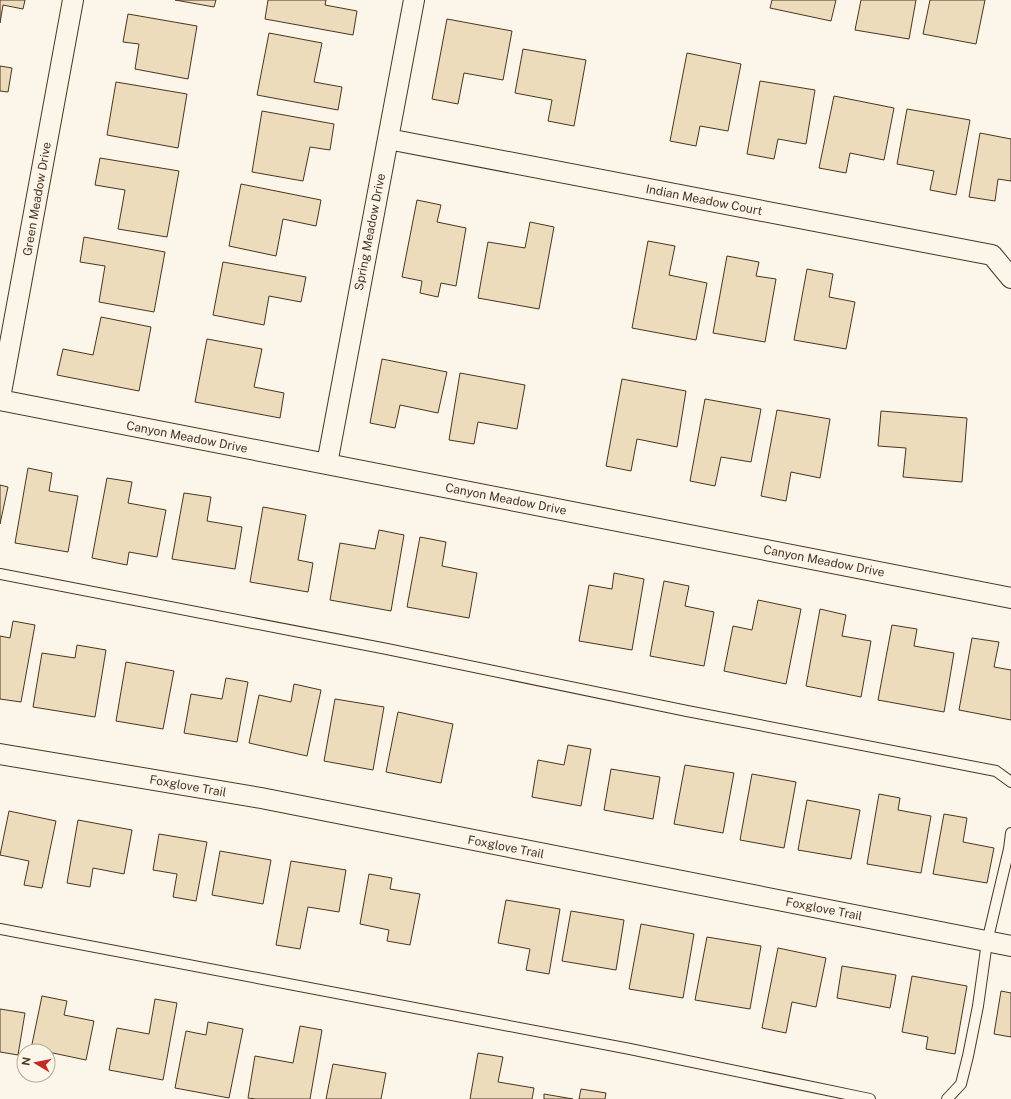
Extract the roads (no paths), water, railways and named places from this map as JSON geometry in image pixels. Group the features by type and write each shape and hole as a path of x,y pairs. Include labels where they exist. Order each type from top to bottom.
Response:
{"street":[{"name":"Green Meadow Drive","path":"0,399 74,0"},
{"name":"Spring Meadow Drive","path":"327,464 414,0"},
{"name":"Indian Meadow Court","path":"388,138 992,255 1011,278"},
{"name":"Canyon Meadow Drive","path":"0,399 1011,598"},
{"name":"Foxglove Trail","path":"0,754 261,798 1011,946"}],"lane":[{"path":"0,574 387,649 687,711 996,771 1011,782"},
{"path":"947,1099 961,1084 968,1056 978,1006 987,942 1009,849 1011,833"},
{"path":"0,929 630,1049 870,1099"}]}
